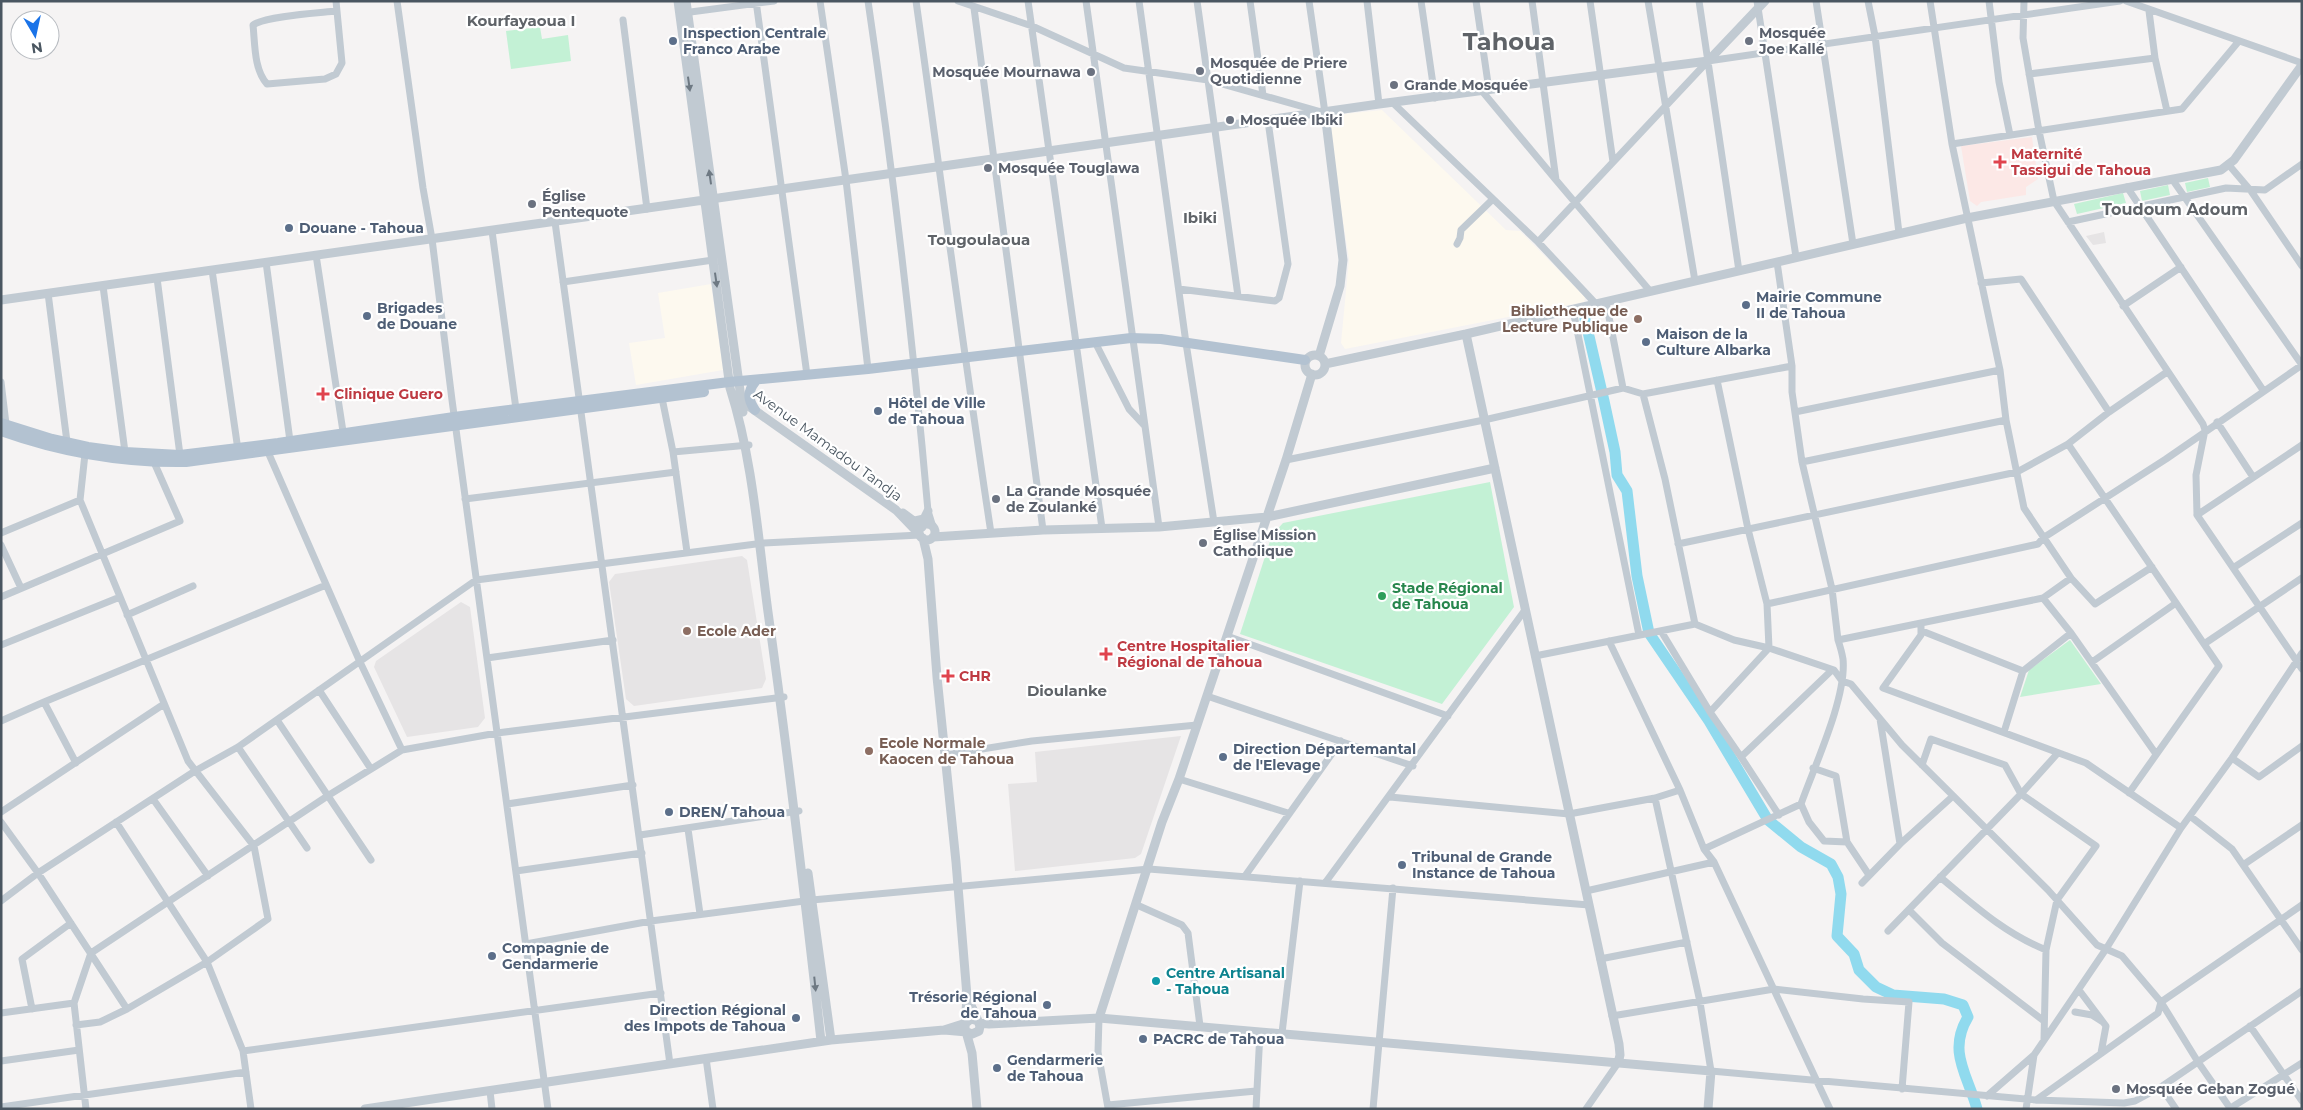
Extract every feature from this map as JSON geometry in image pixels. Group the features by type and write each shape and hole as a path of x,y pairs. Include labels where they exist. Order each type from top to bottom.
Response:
{"main road":[{"path":"454,421 516,409 662,398 760,381 1096,344 1131,338 1161,339 1305,360"},
{"path":"755,410 749,396 750,388 760,381"},
{"path":"3,426 68,442 125,452 180,454 268,452 344,437 454,421 734,385"},
{"path":"3,426 50,446 85,454 125,459 186,462 290,441 344,437"}],"street":[{"path":"336,1 342,63 336,74 325,80 267,84 262,80 252,25 258,21 336,11"},
{"path":"397,1 432,239 454,421 548,1109"},
{"path":"678,1 683,13 734,385 740,400 761,544 808,900 821,1041"},
{"path":"683,13 686,1"},
{"path":"683,13 774,1"},
{"path":"820,1 846,180 868,369"},
{"path":"868,1 893,174 915,364 928,511 928,559 967,996 966,1027 972,1053 977,1109"},
{"path":"916,1 940,167 964,359 991,533"},
{"path":"958,1 974,8 1032,26 1124,68 1208,80 1326,112"},
{"path":"1028,1 1102,528"},
{"path":"1086,1 1158,527"},
{"path":"1139,1 1178,290 1214,522"},
{"path":"1197,1 1238,296"},
{"path":"1250,1 1263,95"},
{"path":"1309,1 1326,112 1343,260 1340,286 1319,356"},
{"path":"1366,1 1379,104"},
{"path":"1421,1 1435,98"},
{"path":"1476,1 1485,91 1574,203 1650,292"},
{"path":"1532,1 1556,180"},
{"path":"1590,1 1613,162"},
{"path":"1648,1 1664,107 1695,281"},
{"path":"1700,1 1739,271"},
{"path":"1538,242 1708,61 1757,5 1765,1"},
{"path":"1816,1 1853,244"},
{"path":"1868,1 1899,233"},
{"path":"1930,1 1952,144 2000,370 2006,420 2024,508 2071,578 2095,604 2152,567"},
{"path":"1989,1 1999,82 2010,135"},
{"path":"2024,1 2023,38 2039,131 2054,201 2203,424 2205,430 2196,475 2197,515 2302,669"},
{"path":"1,300 1393,102 1708,61 2120,1"},
{"path":"1325,364 1572,310 1967,218 2221,170 2234,160 2302,64 2149,11 2126,1"},
{"path":"756,2 807,375"},
{"path":"1757,5 1796,258"},
{"path":"974,8 1043,530"},
{"path":"2149,11 2155,58 2167,111"},
{"path":"623,20 647,209"},
{"path":"1952,144 2182,109 2239,41"},
{"path":"2029,74 2155,58"},
{"path":"1393,102 1538,242 1596,304"},
{"path":"1178,290 1275,301 1278,298 1288,264 1268,121"},
{"path":"2228,164 2251,191 2302,266"},
{"path":"2068,222 2226,188 2251,191 2265,190 2302,164"},
{"path":"1767,604 2038,544 2043,538 2105,499 2302,365 2172,179"},
{"path":"2127,187 2263,390"},
{"path":"1458,244 1461,230 1493,199"},
{"path":"709,200 713,260 740,422 747,445"},
{"path":"555,222 670,1064"},
{"path":"492,231 516,409"},
{"path":"316,255 344,437"},
{"path":"563,282 713,260"},
{"path":"266,262 290,441"},
{"path":"1777,262 1792,366 1795,412 1802,462 1832,589 1838,640 1843,659 1842,681 1825,741 1813,768 1801,804 1809,822 1824,841 1847,842"},
{"path":"2123,306 2181,267"},
{"path":"212,270 238,452"},
{"path":"157,278 180,454"},
{"path":"1981,283 2021,279 2109,412"},
{"path":"103,286 125,452"},
{"path":"48,293 68,442"},
{"path":"1606,302 1623,388"},
{"path":"1572,310 1639,635"},
{"path":"1466,334 1612,1016 1620,1044 1618,1063 1586,1109"},
{"path":"1096,344 1129,409 1144,425"},
{"path":"1312,374 1305,367 1305,360 1313,354 1319,356 1325,364"},
{"path":"1312,374 1321,373 1325,364"},
{"path":"1286,460 1484,420 1623,388 1642,394 1792,366"},
{"path":"1795,412 2000,370"},
{"path":"1678,544 2017,472 2068,444 2109,412 2167,372"},
{"path":"1256,1091 1108,1107 1098,1052 1099,1018 1149,869 1162,822 1179,778 1286,460 1312,374"},
{"path":"1710,712 1769,648 1767,604 1748,529 1717,380"},
{"path":"1,382 3,426"},
{"path":"1642,394 1665,479 1695,624"},
{"path":"662,398 673,452 687,552"},
{"name":"Avenue Mamadou Tandja","path":"740,400 927,532"},
{"path":"1802,462 2006,420"},
{"path":"2217,422 2253,478"},
{"path":"2068,444 2219,666 2129,792"},
{"path":"673,452 747,445"},
{"path":"2197,515 2302,445"},
{"path":"268,452 360,662 402,750"},
{"path":"76,1025 100,1022 127,1009 207,962 268,919 254,846 188,761 80,500 85,454"},
{"path":"1,597 180,521 153,460"},
{"path":"1,901 38,873 116,822 195,771 238,747 476,580 761,544 927,532 949,535 1158,527 1267,517 1495,468"},
{"path":"465,499 676,472"},
{"path":"1,533 80,500"},
{"path":"896,510 927,532"},
{"path":"927,532 924,519 928,511"},
{"path":"2233,568 2302,523"},
{"path":"1,545 21,588"},
{"path":"1838,640 2043,598 2071,578"},
{"path":"2204,644 2302,578"},
{"path":"1,721 326,585"},
{"path":"127,615 194,586"},
{"path":"1,645 120,597"},
{"path":"2043,598 2071,633 2156,754"},
{"path":"2092,662 2176,604"},
{"path":"1325,883 1390,797 1525,610"},
{"path":"1921,623 1922,631 1881,692 2004,732 2057,754 2086,763 2181,828"},
{"path":"1535,656 1695,624 1734,640 1769,648 1832,670 1842,681 1851,684 1922,765 2057,900 2097,946 2122,956 2161,1002 2198,1062 2230,1108 2302,1063"},
{"path":"1661,631 1710,712 1778,815"},
{"path":"1922,631 2023,671"},
{"path":"2004,732 2023,671 2071,633"},
{"path":"1227,636 1448,716"},
{"path":"487,658 613,640"},
{"path":"1609,641 1680,790 1704,849 1714,862 1830,1109"},
{"path":"1987,1096 2034,1055 2106,949 2181,828 2232,758 2302,653"},
{"path":"1741,757 1832,670"},
{"path":"319,690 370,769"},
{"path":"1207,696 1412,766"},
{"path":"86,1109 74,1004 91,953 329,795 402,750 497,733 782,697"},
{"path":"44,702 76,763"},
{"path":"1,812 164,704"},
{"path":"1880,719 1900,844"},
{"path":"276,720 329,795 371,860"},
{"path":"945,755 1032,741 1197,725"},
{"path":"1922,765 1931,739 2005,765 2021,794 2096,846 2057,900 2046,950 2044,1040"},
{"path":"1245,876 1341,741"},
{"path":"2232,758 2259,777 2302,746"},
{"path":"238,747 308,848"},
{"path":"1888,931 2021,794 2057,754"},
{"path":"1813,768 1836,776 1847,842 1869,875"},
{"path":"1179,778 1288,814"},
{"path":"506,804 633,786"},
{"path":"1390,797 1569,814 1655,798 1680,790"},
{"path":"1862,883 1900,844 1953,796"},
{"path":"1655,798 1700,1002 1711,1071 1708,1109"},
{"path":"153,799 208,876"},
{"path":"1704,849 1801,804"},
{"path":"640,835 797,811"},
{"path":"2190,816 2232,849 2302,950"},
{"path":"116,822 207,962 242,1051 251,1109"},
{"path":"2243,865 2302,826"},
{"path":"3,827 38,873 127,1009"},
{"path":"688,829 700,914"},
{"path":"516,871 642,853"},
{"path":"1586,891 1714,862"},
{"path":"526,944 651,921 808,900 1149,869 1588,904"},
{"path":"1940,877 2001,927 2022,940 2046,950"},
{"path":"1282,1034 1300,881"},
{"path":"1373,1109 1394,888"},
{"path":"808,900 831,1040"},
{"path":"1137,905 1182,925 1188,933 1200,1026"},
{"path":"2036,1100 2158,1013 2161,1002 2302,906"},
{"path":"1909,910 1942,943 2044,1021"},
{"path":"32,1009 22,959 71,923"},
{"path":"1600,959 1687,942"},
{"path":"1612,1016 1774,989 1909,1002 1902,1088"},
{"path":"2078,990 2106,1026 2101,1053"},
{"path":"365,1109 393,1107 821,1041 966,1027 974,1034 979,1027 998,1024 1099,1018 2027,1099 2074,1105 2124,1106 2161,1087 2302,991"},
{"path":"242,1051 661,993"},
{"path":"967,996 979,1027 972,1053"},
{"path":"1,1013 74,1004"},
{"path":"2075,1012 2092,1015 2103,1022"},
{"path":"966,1027 971,1019 979,1027"},
{"path":"2250,1026 2302,1101"},
{"path":"1256,1109 1260,1032"},
{"path":"1,1061 79,1050"},
{"path":"2026,1109 2034,1055"},
{"path":"706,1058 713,1109"},
{"path":"1,1107 246,1072"},
{"path":"2161,1087 2176,1109"},
{"path":"490,1091 492,1109"}],"shaded area":[{"path":"1382,110 1506,230 1520,231 1585,297 1584,302 1345,349 1341,343 1349,259 1338,190 1330,119 1334,115"},
{"name":"Maternité Tassigui de Tahoua","path":"2032,137 2038,179 2026,187 2026,195 1981,202 1977,206 1970,201 1961,146"},
{"path":"2104,232 2106,243 2093,245 2086,236"},
{"path":"711,284 723,370 636,385 629,343 665,338 658,293"},
{"name":"Ecole Ader","path":"742,556 747,560 766,679 762,688 634,706 626,699 609,582 615,574"},
{"path":"461,602 470,607 485,718 478,727 407,737 374,667 376,661"},
{"path":"1181,736 1141,854 1135,858 1015,871 1008,784 1037,782 1035,752"}],"green space":[{"path":"540,27 542,39 568,35 571,61 511,69 506,31"},
{"path":"2208,178 2210,187 2187,192 2185,183"},
{"path":"2168,185 2170,195 2142,201 2140,191"},
{"path":"2123,193 2126,203 2077,214 2074,204"},
{"name":"Stade Régional de Tahoua","path":"1490,482 1514,607 1442,704 1240,634 1272,535 1283,523"},
{"path":"2070,640 2101,684 2020,697 2029,670"}],"waterway":[{"path":"1585,319 1615,452 1617,475 1627,491 1637,576 1649,633 1709,721 1768,820 1801,847 1831,864 1838,877 1841,894 1837,936 1854,954 1859,970 1876,987 1893,995 1944,999 1963,1005 1968,1017 1959,1041 1959,1053 1977,1109"}],"place":[{"name":"Inspection Centrale Franco Arabe","path":"673,41"},
{"name":"Mosquée Joe Kallé","path":"1749,41"},
{"name":"Mosquée de Priere Quotidienne","path":"1200,71"},
{"name":"Mosquée Mournawa","path":"1091,72"},
{"name":"Grande Mosquée","path":"1394,85"},
{"name":"Mosquée Ibiki","path":"1230,120"},
{"name":"Maternité Tassigui de Tahoua","path":"2000,162"},
{"name":"Mosquée Touglawa","path":"988,168"},
{"name":"Église Pentequote","path":"532,204"},
{"name":"Douane - Tahoua","path":"289,228"},
{"name":"Mairie Commune II de Tahoua","path":"1746,305"},
{"name":"Brigades de Douane","path":"367,316"},
{"name":"Bibliotheque de Lecture Publique","path":"1638,319"},
{"name":"Maison de la Culture Albarka","path":"1646,342"},
{"name":"Clinique Guero","path":"323,394"},
{"name":"Hôtel de Ville de Tahoua","path":"878,411"},
{"name":"La Grande Mosquée de Zoulanké","path":"996,499"},
{"name":"Église Mission Catholique","path":"1203,543"},
{"name":"Stade Régional de Tahoua","path":"1382,596"},
{"name":"Ecole Ader","path":"687,631"},
{"name":"Centre Hospitalier Régional de Tahoua","path":"1106,654"},
{"name":"CHR","path":"948,676"},
{"name":"Ecole Normale Kaocen de Tahoua","path":"869,751"},
{"name":"Direction Départemantal de l'Elevage","path":"1223,757"},
{"name":"DREN/ Tahoua","path":"669,812"},
{"name":"Tribunal de Grande Instance de Tahoua","path":"1402,865"},
{"name":"Compagnie de Gendarmerie","path":"492,956"},
{"name":"Centre Artisanal - Tahoua","path":"1156,981"},
{"name":"Trésorie Régional de Tahoua","path":"1047,1005"},
{"name":"Direction Régional des Impots de Tahoua","path":"796,1018"},
{"name":"PACRC de Tahoua","path":"1143,1039"},
{"name":"Gendarmerie de Tahoua","path":"997,1068"},
{"name":"Mosquée Geban Zogué","path":"2116,1089"}],"district":[{"name":"Kourfayaoua I","path":"521,20"},
{"name":"Tahoua","path":"1509,41"},
{"name":"Toudoum Adoum","path":"2175,209"},
{"name":"Ibiki","path":"1200,217"},
{"name":"Tougoulaoua","path":"979,239"},
{"name":"Dioulanke","path":"1067,690"}]}
